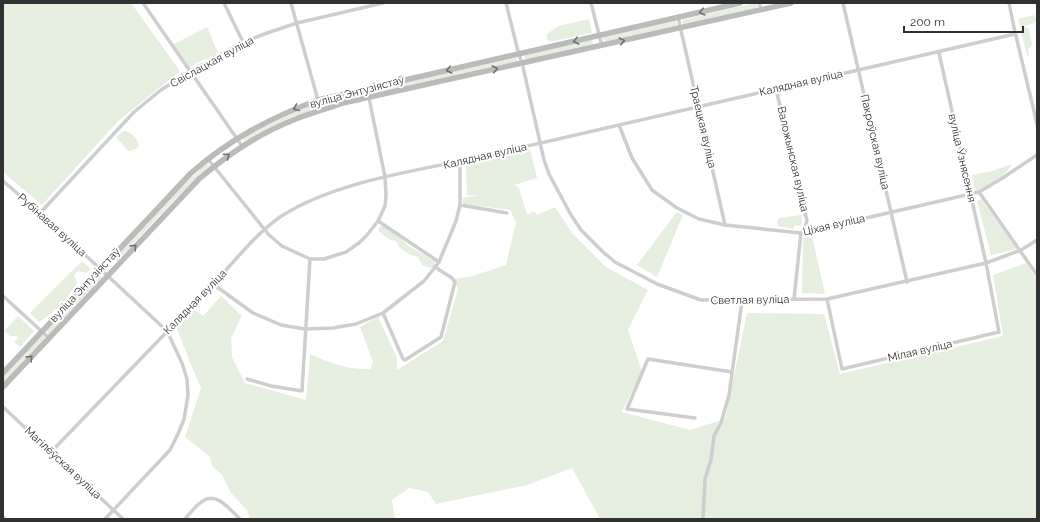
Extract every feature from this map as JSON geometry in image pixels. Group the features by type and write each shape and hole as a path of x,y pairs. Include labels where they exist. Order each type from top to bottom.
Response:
{"street":[{"path":"143,3 242,146"},
{"path":"224,3 243,42"},
{"path":"291,3 321,111"},
{"name":"Свіслацкая вуліца","path":"40,214 134,112 161,90 190,71 243,42 270,32 297,23 383,3"},
{"name":"Светлая вуліца","path":"506,3 549,174 571,215 581,230 615,262 657,284 701,300 742,301 827,299 986,263 1021,250 1037,240"},
{"path":"591,3 602,46"},
{"name":"вуліца Энтузіястаў","path":"3,373 173,192 208,159 267,121 318,100 740,3"},
{"path":"759,3 760,10"},
{"name":"вуліца Энтузіястаў","path":"3,387 182,196 214,166 242,146 282,125 343,103 791,3"},
{"name":"Пакроўская вуліца","path":"842,3 907,282"},
{"path":"1009,3 1037,124"},
{"name":"Траецкая вуліца","path":"678,17 725,226"},
{"name":"Калядная вуліца","path":"52,452 264,229 281,216 306,202 338,190 385,177 460,162 698,106 939,53 1015,34"},
{"name":"вуліца Ўзнясення","path":"939,53 986,263"},
{"path":"208,159 269,235 282,246 310,259 324,259 346,252 367,235 378,221 385,206 385,177 367,88"},
{"name":"Валожынская вуліца","path":"776,89 807,221 804,230"},
{"name":"Ціхая вуліца","path":"619,125 632,158 652,190 681,210 698,219 725,226 801,233 804,230 814,230 891,211 979,192 1037,155"},
{"path":"213,284 253,312 281,325 305,329 326,329 356,324 382,313 424,281 439,262 456,221 460,205 460,162"},
{"name":"Рубінавая вуліца","path":"3,181 167,331"},
{"name":"вуліца Ўзнясення","path":"979,192 1037,274"},
{"path":"460,205 508,214"},
{"path":"378,221 439,262"},
{"path":"794,299 801,233"},
{"path":"247,379 271,386 302,391 310,259"},
{"name":"Мілая вуліца","path":"827,299 842,369 999,332 986,263"},
{"path":"382,313 403,359 405,360 441,337 454,282 452,278 435,267"},
{"path":"3,296 49,338"},
{"path":"703,519 705,480 711,460 714,436 721,422 728,395 742,301"},
{"path":"105,519 170,450 184,419 188,395 187,379 182,363 167,331"},
{"path":"695,418 627,409 648,359 732,372"},
{"name":"Магілёўская вуліца","path":"3,407 123,519"},
{"path":"185,519 204,500 213,498 221,501 240,519"}],"shaded area":[{"path":"3,3 131,3 180,71 118,121 42,205 3,172"},
{"path":"755,3 757,4 757,8 683,25 682,20"},
{"path":"1034,15 1037,20 1035,23 1024,26 1029,29 1032,45 1028,50 1029,56 1027,56 1018,19"},
{"path":"589,19 592,33 549,42 546,35 558,26"},
{"path":"676,21 677,26 605,42 603,37"},
{"path":"207,27 218,53 189,67 174,44"},
{"path":"592,40 593,45 526,60 524,58 525,55"},
{"path":"516,58 518,60 516,63 371,93 372,89"},
{"path":"364,91 366,95 323,107 322,101"},
{"path":"317,103 318,109 298,115 244,142 242,138 265,125"},
{"path":"124,131 132,134 137,140 139,146 134,150 128,151 116,137"},
{"path":"530,149 537,178 514,185 519,188 527,215 534,211 537,215 555,207 572,233 606,267 648,290 628,330 642,371 622,412 690,430 725,419 747,313 824,314 840,374 1003,336 993,275 1026,263 1037,280 1037,519 600,519 572,468 527,485 436,504 428,492 409,488 392,500 395,519 250,519 247,510 231,493 222,475 212,466 210,457 185,437 201,388 177,329 193,308 203,316 221,296 242,316 231,338 232,357 245,383 306,400 310,354 346,367 370,369 373,362 360,327 378,317 397,358 397,370 443,341 458,289 454,279 473,276 506,265 516,222 510,210 463,204 463,198 478,195 467,195 466,166"},
{"path":"207,163 210,166 176,198 117,261 114,258 173,195"},
{"path":"1012,164 1006,172 996,180 975,191 972,175 992,171"},
{"path":"981,199 1017,249 991,255 977,201"},
{"path":"677,212 683,215 657,277 637,265"},
{"path":"801,215 801,226 795,225 793,229 778,226 777,223 779,218"},
{"path":"381,226 435,262 434,266 431,268 422,265 418,257 405,252 399,247 396,241 389,239 382,234 378,230"},
{"path":"809,234 812,236 825,294 802,293 803,238"},
{"path":"82,261 91,269 86,273 78,271 74,275 77,283 69,294 55,310 39,322 30,313"},
{"path":"99,275 101,275 102,278 49,334 46,331"},
{"path":"18,316 34,331 20,347 14,342 18,338 16,336 10,336 4,331"},
{"path":"42,335 45,338 3,384 3,377"}]}
